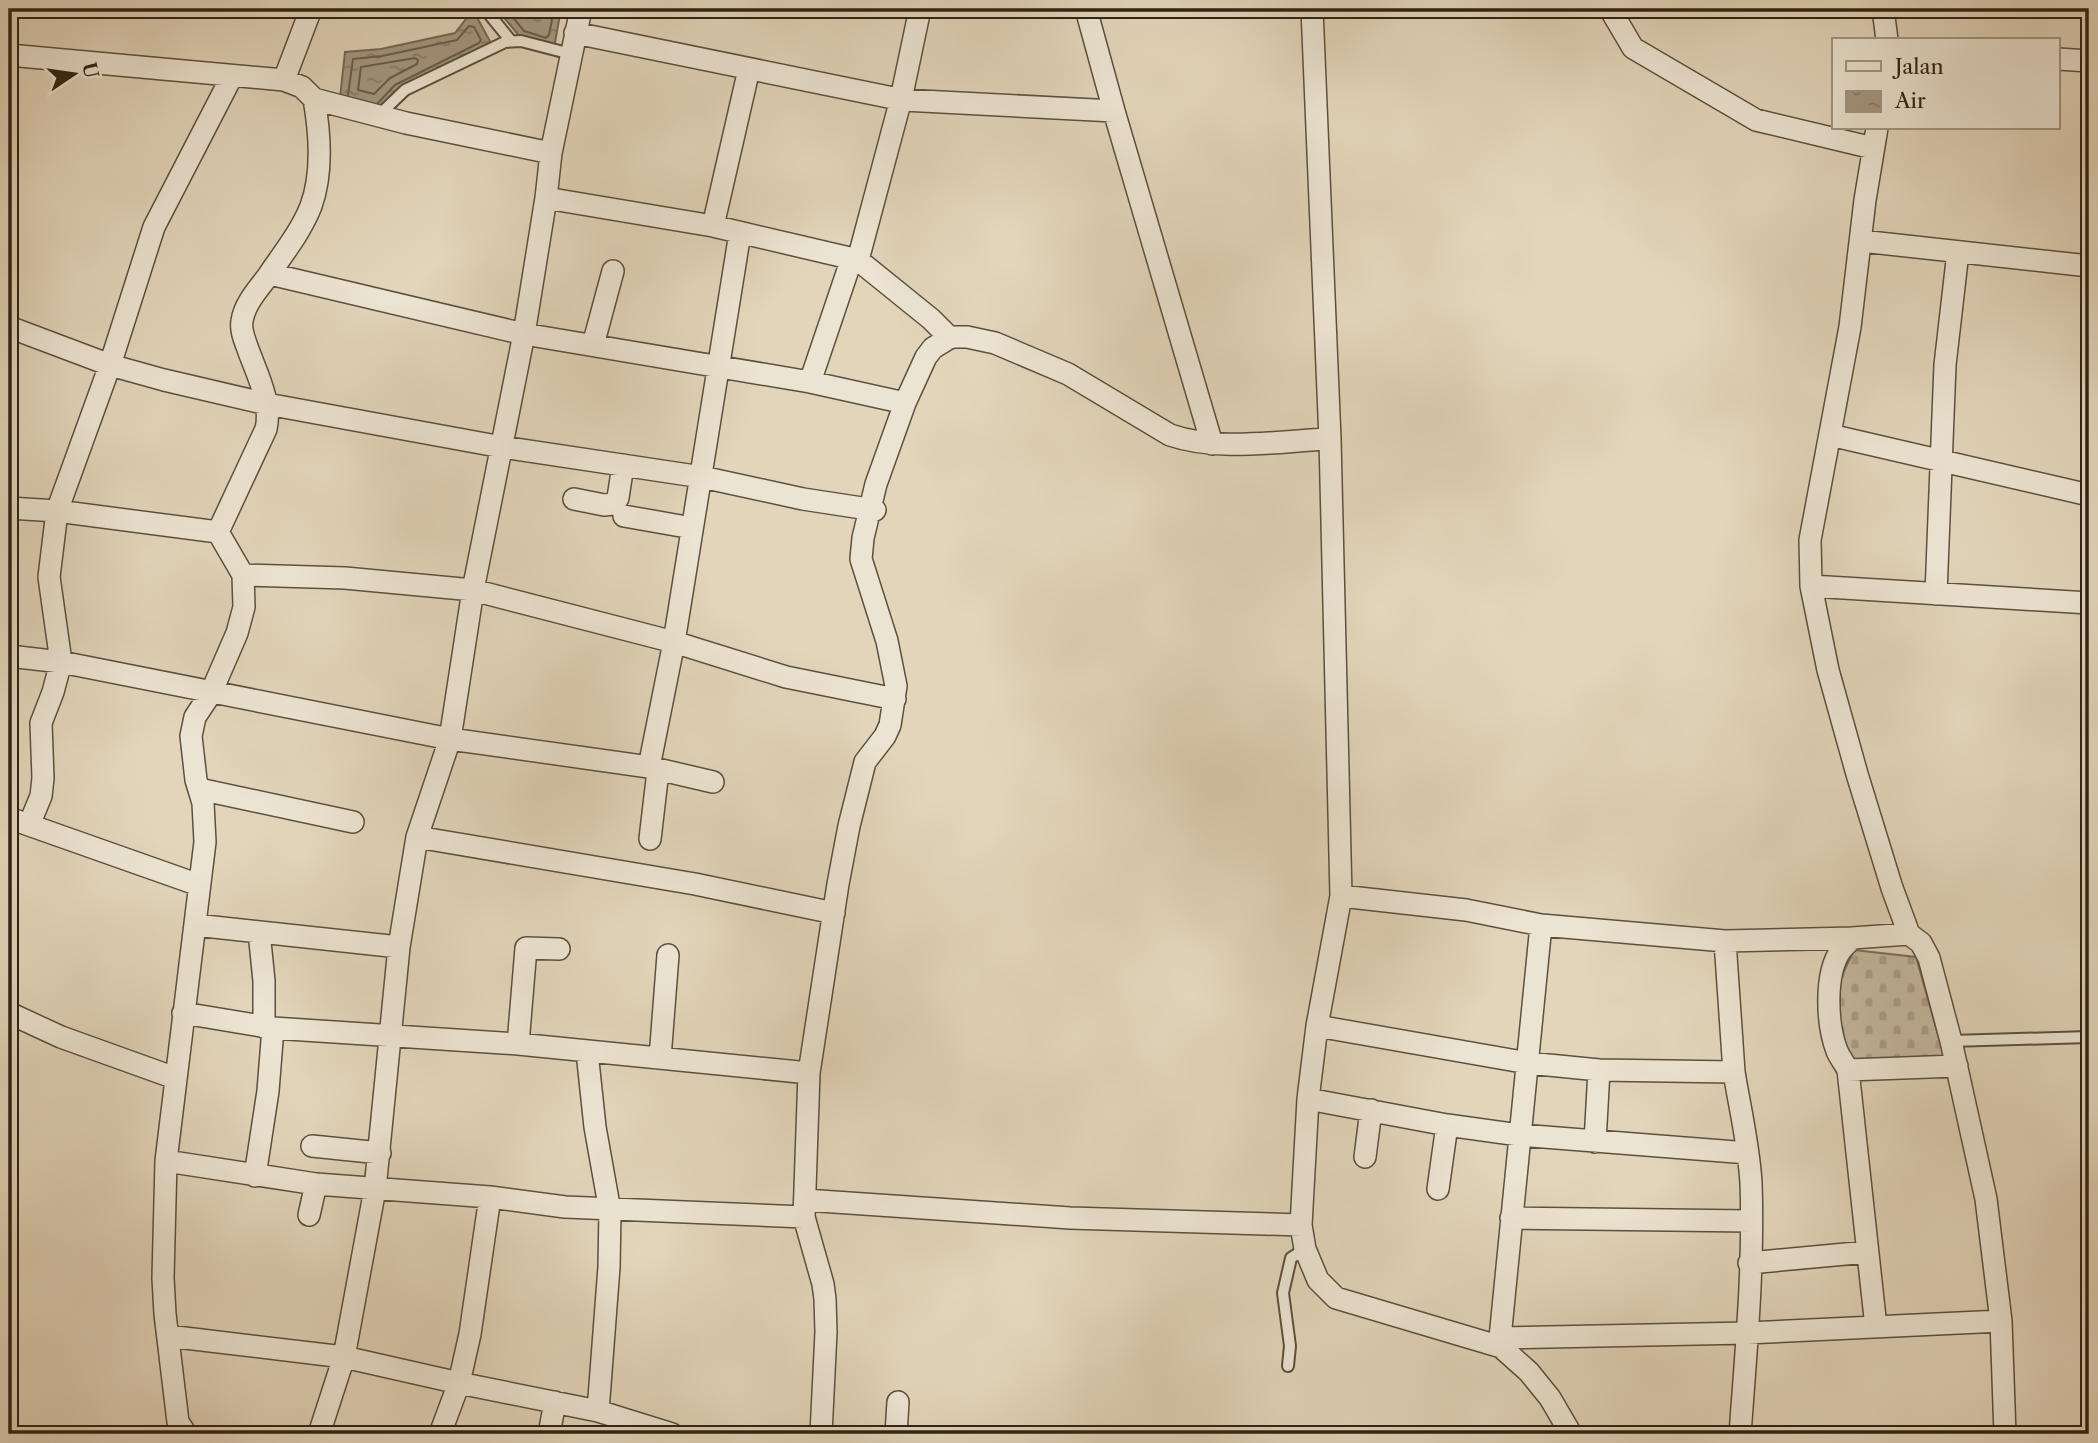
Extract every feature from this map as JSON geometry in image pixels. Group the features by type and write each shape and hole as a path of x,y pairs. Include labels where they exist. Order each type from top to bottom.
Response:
{"street":[{"path":"284,80 311,9"},
{"path":"319,1434 344,1357 375,1189 399,947 417,837 450,739 473,590 524,334 551,153 581,9"},
{"path":"810,382 855,259 901,99 920,9"},
{"path":"1086,9 1212,444"},
{"path":"1312,9 1330,439 1341,896 1317,1026 1308,1099 1301,1225 1305,1249 1318,1280 1336,1298 1501,1342 2001,1321"},
{"path":"1610,9 1633,48 1756,120 1875,138 1850,327 1810,540 1811,586 1828,670 1892,888 1909,934 1921,943 1928,958 1951,1041 1986,1199 2001,1321 2005,1434"},
{"path":"1883,9 1887,38"},
{"path":"575,33 901,99 1114,111"},
{"path":"9,55 284,80 302,87 314,99 406,123 551,153"},
{"path":"2060,60 2089,61"},
{"path":"713,226 749,69"},
{"path":"29,825 41,796 41,723 61,662 49,577 57,512 110,365 154,228 232,76"},
{"path":"218,532 266,429 269,417 244,337 242,321 251,298 298,231 311,205 318,171 318,118 314,99"},
{"path":"546,198 713,226 855,259 931,319 950,338"},
{"path":"650,839 654,769 740,233"},
{"path":"1861,241 2089,266"},
{"path":"1936,594 1945,365 1958,253"},
{"path":"593,345 613,271"},
{"path":"270,274 524,334 810,382 905,403"},
{"path":"9,327 110,365 267,404 502,447 702,477 803,499 873,509"},
{"path":"821,1434 825,1299 805,1209 809,1073 849,826 864,762 885,737 895,699 896,686 887,641 865,576 860,550 873,509 876,484 905,403 926,357 933,348 950,338 967,337 995,343 1068,374 1170,435 1212,444 1330,439"},
{"path":"1830,435 2089,495"},
{"path":"574,499 613,504 618,498 623,465"},
{"path":"9,508 218,532"},
{"path":"624,516 692,528"},
{"path":"186,1434 178,1422 163,1278 166,1161 205,842 203,803 191,736 195,717 211,693 237,633 244,607 243,575 218,532"},
{"path":"243,575 345,578 473,590 674,642 786,677 895,699"},
{"path":"1811,586 2089,603"},
{"path":"9,656 61,662 450,739 654,769 713,782"},
{"path":"199,789 353,822"},
{"path":"9,818 199,885"},
{"path":"417,837 695,884 834,913"},
{"path":"1341,896 1466,910 1541,925 1726,941 1909,934"},
{"path":"195,925 399,947"},
{"path":"1541,925 1528,1063 1518,1135 1501,1342 1543,1389 1571,1434"},
{"path":"255,1175 268,1091 268,1028 259,932"},
{"path":"1852,938 1841,949 1836,960 1828,991 1831,1031 1838,1053 1848,1070 1876,1327"},
{"path":"1726,941 1734,1072 1748,1153 1751,1221 1740,1434"},
{"path":"517,1044 526,948 559,949"},
{"path":"660,1058 667,955"},
{"path":"9,1013 61,1037 175,1078"},
{"path":"183,1013 268,1028 517,1044 809,1073"},
{"path":"1317,1026 1528,1063 1599,1070 1734,1072"},
{"path":"587,1052 610,1211 609,1267 598,1411"},
{"path":"1848,1070 1956,1066"},
{"path":"1595,1142 1599,1070"},
{"path":"1308,1099 1447,1125 1518,1135 1748,1153"},
{"path":"1364,1157 1371,1110"},
{"path":"1438,1189 1447,1125"},
{"path":"312,1146 380,1153"},
{"path":"166,1161 316,1184 490,1197 565,1208 610,1211 805,1209 1301,1225"},
{"path":"309,1215 316,1184"},
{"path":"440,1434 459,1383 470,1334 490,1197"},
{"path":"1511,1218 1751,1221"},
{"path":"1749,1263 1867,1252"},
{"path":"168,1336 344,1357 598,1411 672,1434"},
{"path":"549,1434 555,1402"},
{"path":"896,1434 898,1402"}],"lane":[{"path":"485,9 511,41"},
{"path":"379,115 405,90 511,41 521,41 571,54"},
{"path":"1951,1041 2089,1037"},
{"path":"1288,1367 1290,1346 1283,1292 1291,1258 1305,1249"}],"green space":[{"path":"1854,950 1916,957 1948,1070 1843,1077 1828,1005"}],"water":[{"path":"497,9 561,9 554,48 520,37"},
{"path":"473,10 492,45 382,109 340,98 345,52 381,49 455,33"}]}
